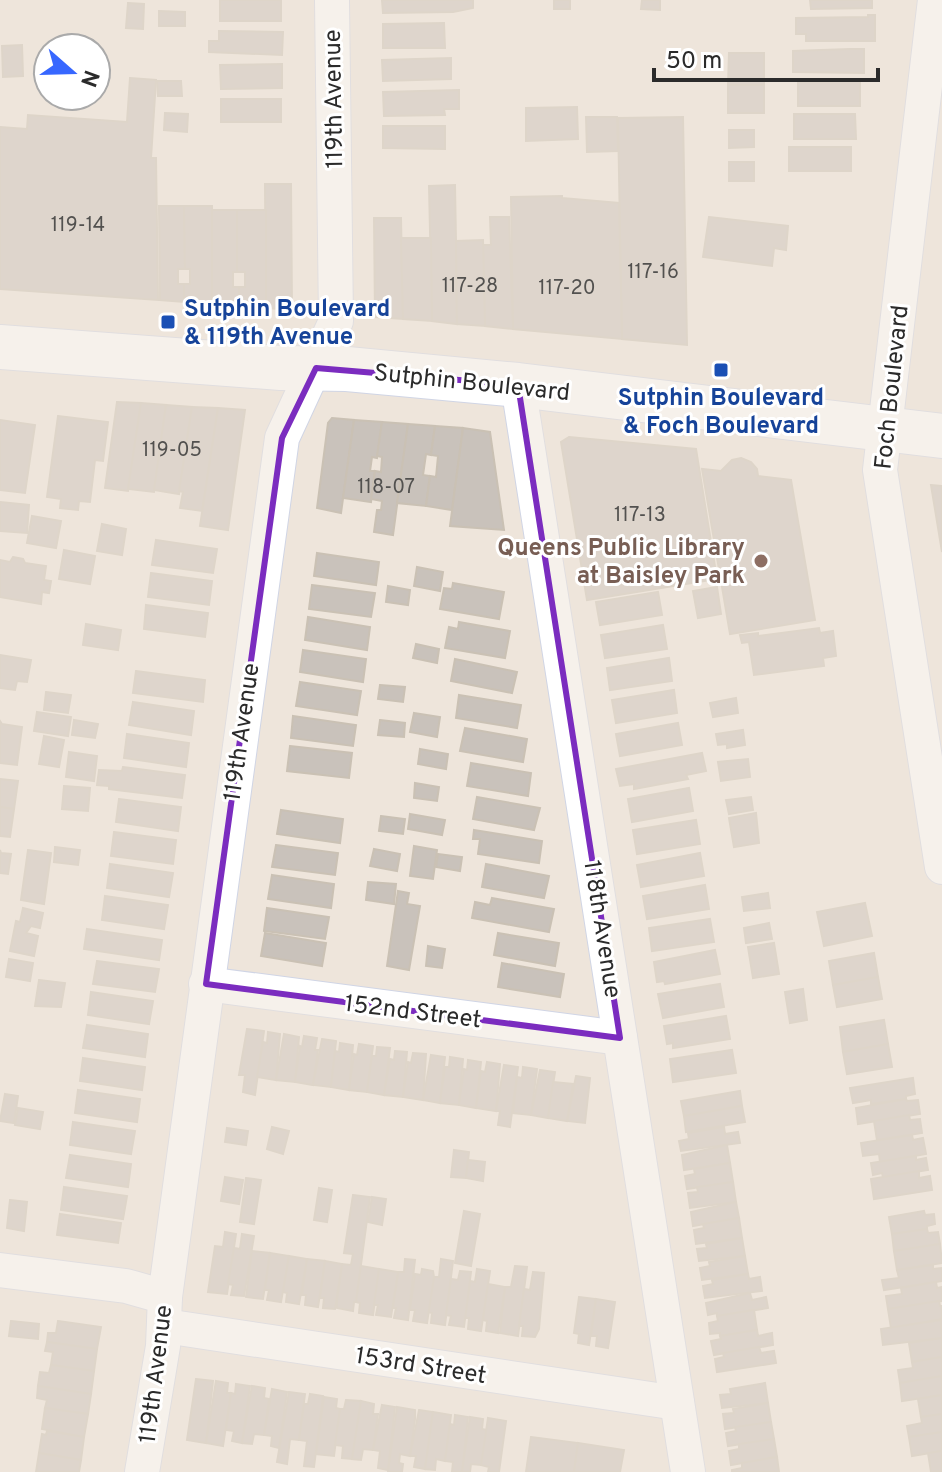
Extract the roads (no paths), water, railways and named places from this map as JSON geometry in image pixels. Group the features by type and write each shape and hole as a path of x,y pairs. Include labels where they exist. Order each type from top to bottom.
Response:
{"main road":[{"name":"Sutphin Boulevard","path":"0,347 518,385 942,436"}],"street":[{"name":"119th Avenue","path":"142,1472 282,438 336,321 332,0"},
{"name":"Foch Boulevard","path":"935,0 928,164 880,470 942,867"},
{"name":"118th Avenue","path":"518,385 688,1472"},
{"name":"152nd Street","path":"206,984 620,1038"},
{"name":"153rd Street","path":"0,1270 126,1286 165,1311 677,1403"}],"place":[{"name":"Sutphin Boulevard & 119th Avenue","path":"168,322"},
{"name":"Sutphin Boulevard & Foch Boulevard","path":"721,370"},
{"name":"Queens Public Library at Baisley Park","path":"761,561"}]}
